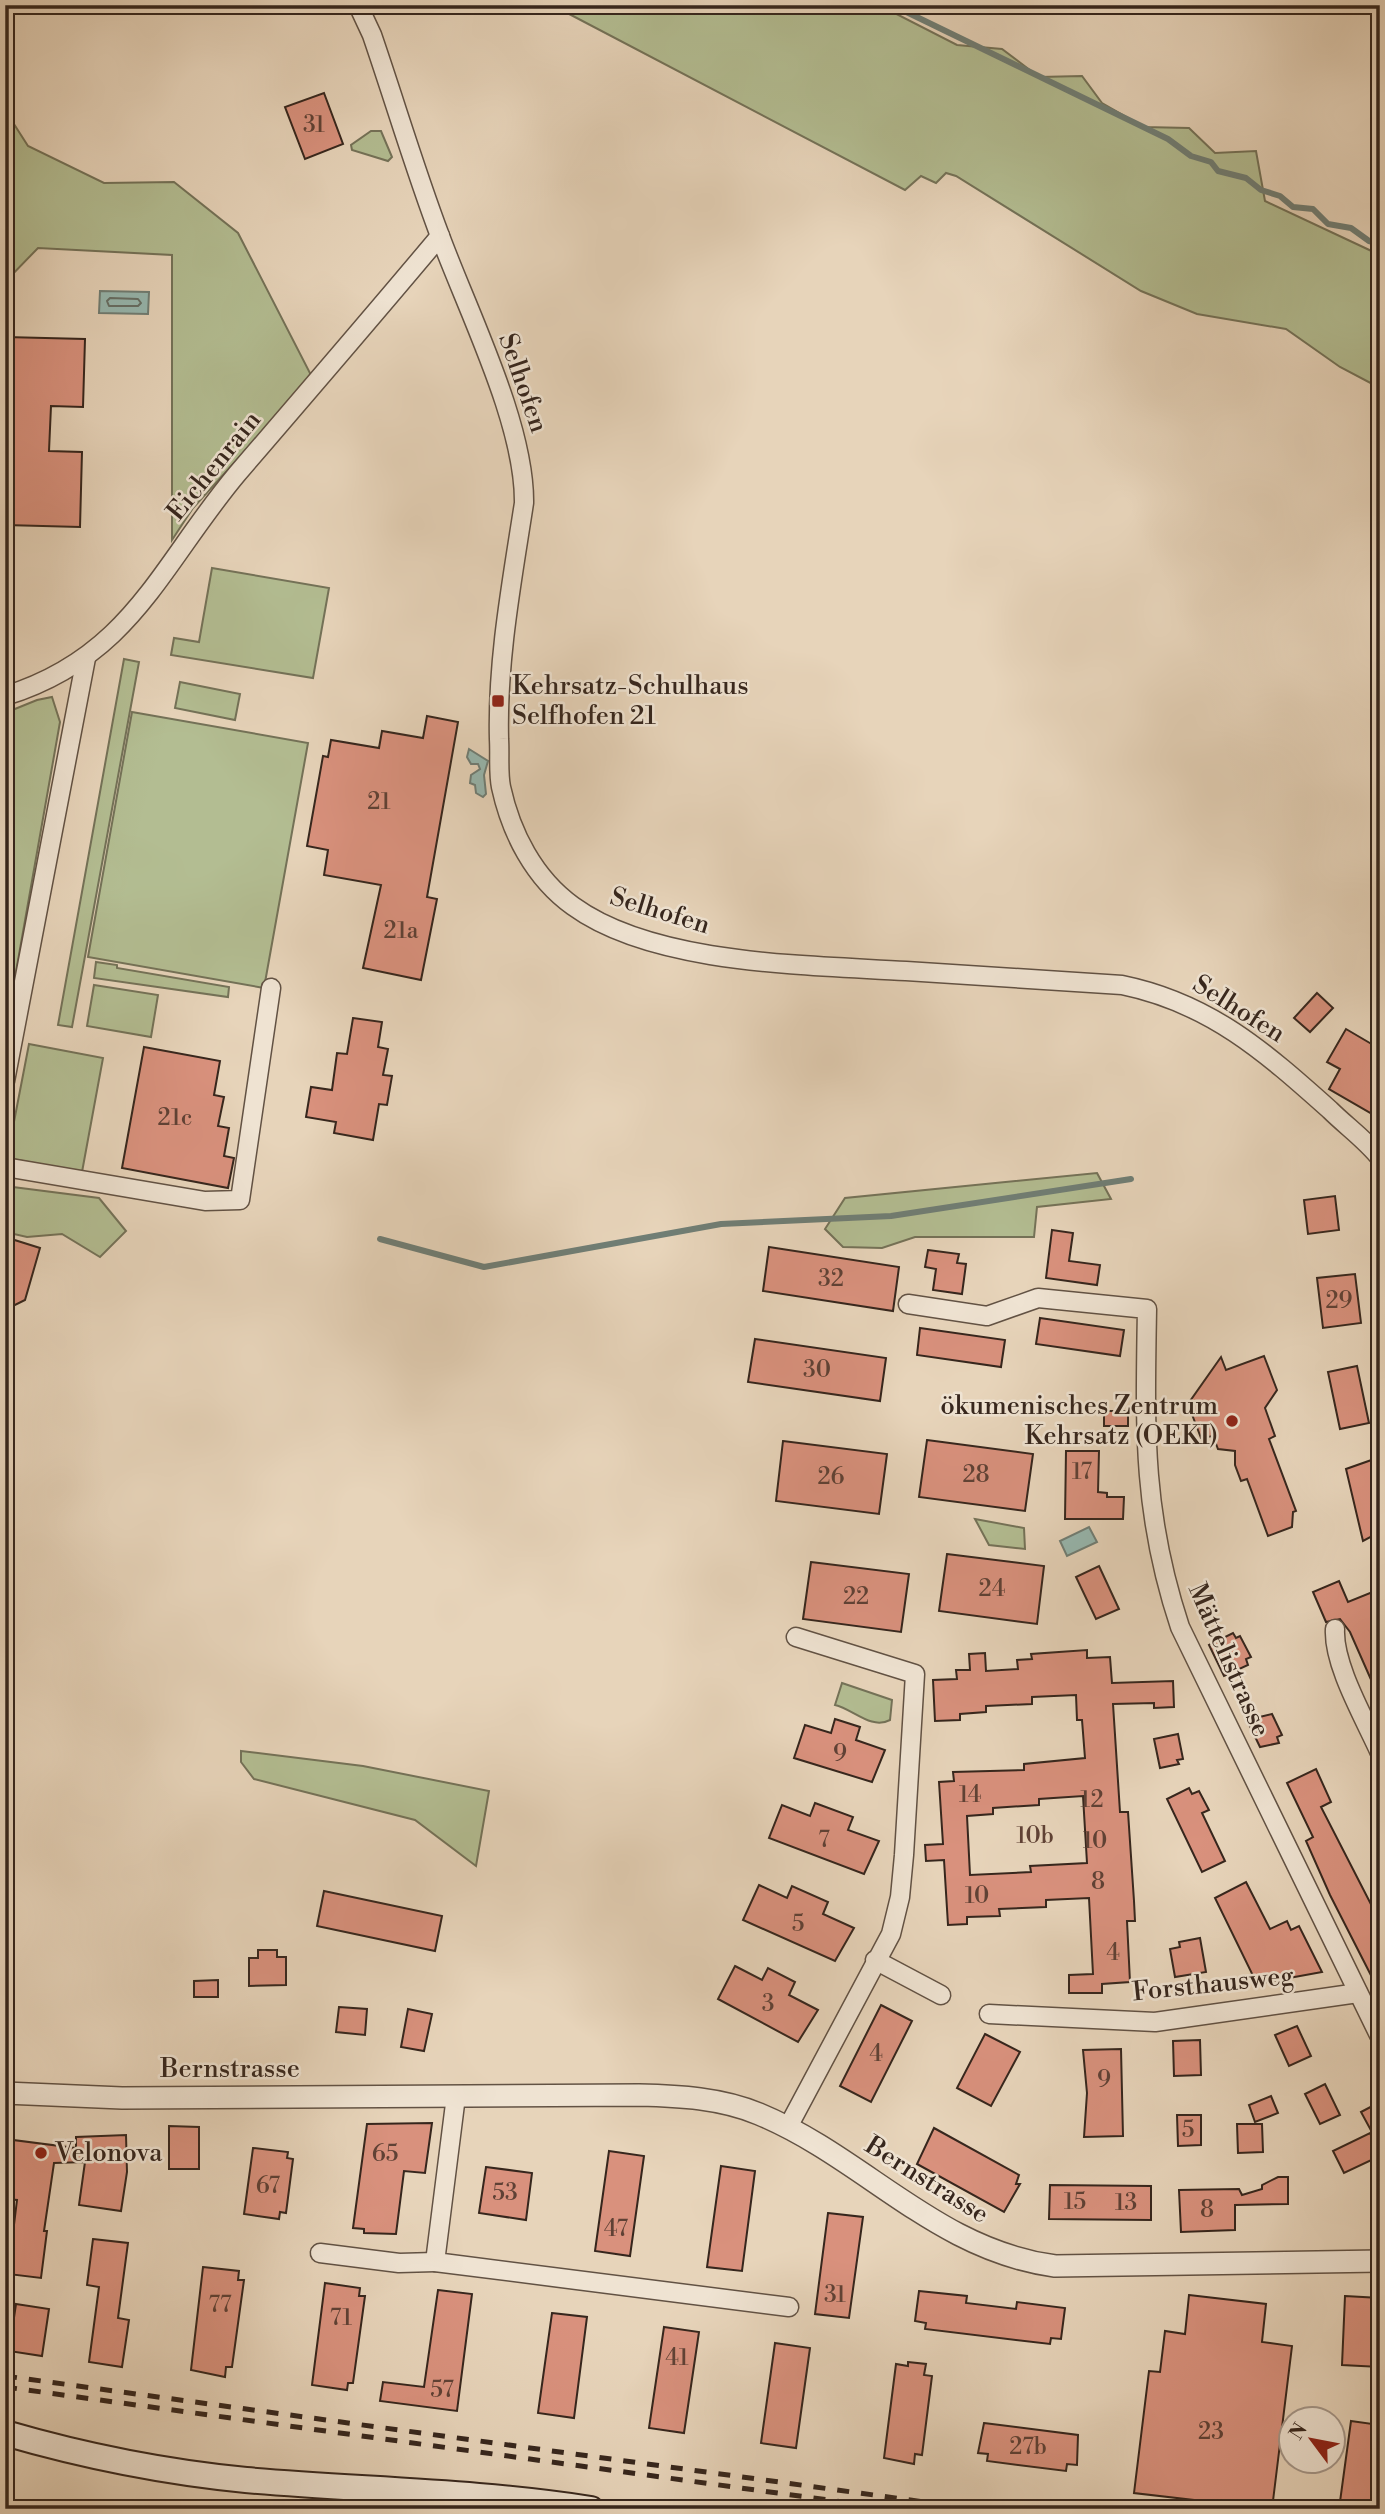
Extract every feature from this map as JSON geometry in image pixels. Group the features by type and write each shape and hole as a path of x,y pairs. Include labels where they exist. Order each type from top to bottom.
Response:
{"main road":[{"path":"5,2433 114,2462 181,2472 296,2484 526,2498 591,2509"}],"street":[{"name":"Selhofen","path":"358,5 372,35 440,236 492,372 524,477 524,503 498,701 501,785 519,840 533,866 553,890 596,920 626,933 713,954 802,964 1122,985 1161,993 1213,1018 1290,1073 1380,1158"},
{"name":"Eichenrain","path":"5,696 34,687 86,658 139,609 237,475 440,236"},
{"path":"5,1081 86,658"},
{"path":"5,1167 205,1201 240,1200 271,988"},
{"name":"Mättelistrasse","path":"908,1304 987,1316 1038,1298 1147,1309 1145,1454 1154,1533 1170,1597 1180,1628 1380,2037"},
{"path":"1335,1629 1335,1641 1348,1679 1380,1753"},
{"path":"788,2127 891,1934 900,1897 915,1674 796,1636"},
{"path":"875,1960 941,1995"},
{"name":"Forsthausweg","path":"989,2014 1155,2022 1358,1993"},
{"name":"Bernstrasse","path":"5,2093 82,2098 668,2096 727,2103 788,2127 950,2232 1019,2261 1055,2266 1380,2262"},
{"path":"435,2262 456,2096"},
{"path":"320,2253 399,2263 435,2262 789,2307"}],"green space":[{"path":"552,5 879,5 957,45 1002,49 1039,77 1082,76 1102,103 1144,127 1189,128 1215,153 1256,151 1265,201 1380,255 1380,388 1340,367 1286,329 1197,314 1141,291 956,176 946,173 936,183 921,176 905,190"},
{"path":"5,110 28,146 104,183 174,182 238,233 312,377 193,508 172,540 172,255 38,248 5,282"},
{"path":"371,131 381,131 392,157 388,161 352,150 351,145"},
{"path":"212,568 329,588 313,678 171,655 174,638 199,642"},
{"path":"124,659 139,662 72,1027 58,1025"},
{"path":"180,682 240,694 235,720 175,708"},
{"path":"52,697 60,722 5,1034 5,713"},
{"path":"132,712 308,743 264,988 88,957"},
{"path":"96,962 229,987 228,997 94,978"},
{"path":"94,985 158,995 151,1037 87,1026"},
{"path":"29,1044 103,1058 82,1172 7,1158"},
{"path":"1097,1173 1111,1199 1037,1207 1034,1237 915,1237 882,1248 843,1247 825,1229 845,1198"},
{"path":"5,1186 99,1198 126,1231 100,1257 62,1234 27,1237 5,1232"},
{"path":"975,1519 1024,1528 1025,1549 989,1545"},
{"path":"842,1683 892,1700 890,1720 869,1721 835,1705"},
{"path":"241,1751 363,1766 489,1791 476,1866 415,1820 254,1779 241,1762"}],"water":[{"path":"100,291 149,292 148,314 99,313"},
{"path":"469,749 488,761 484,775 486,794 483,797 476,793 475,785 470,783 471,775 480,769 478,764 471,764 467,757"},
{"path":"1089,1527 1097,1542 1067,1556 1060,1541"}],"building":[{"path":"324,93 343,144 305,159 285,107"},
{"path":"5,337 85,339 83,407 51,406 49,451 82,452 80,527 5,525"},
{"path":"427,716 458,722 427,897 437,899 421,980 363,968 381,885 324,875 328,850 307,846 323,756 328,757 331,740 379,748 382,731 423,738"},
{"path":"1317,993 1333,1008 1310,1032 1294,1018"},
{"path":"353,1018 382,1022 378,1047 388,1049 383,1075 392,1076 387,1105 379,1104 373,1140 334,1133 336,1122 306,1117 311,1087 332,1090 337,1053 347,1054"},
{"path":"1346,1029 1380,1049 1380,1104 1374,1115 1329,1089 1340,1069 1327,1062"},
{"path":"144,1047 220,1061 214,1095 224,1097 218,1126 229,1128 224,1156 234,1158 228,1188 122,1168"},
{"path":"1335,1196 1339,1230 1308,1234 1304,1200"},
{"path":"1052,1230 1073,1233 1069,1261 1100,1265 1097,1285 1046,1278"},
{"path":"5,1237 40,1248 25,1300 5,1310"},
{"path":"769,1247 899,1267 893,1311 763,1291"},
{"path":"928,1250 959,1254 957,1263 966,1264 962,1294 933,1290 936,1269 925,1267"},
{"path":"1355,1274 1361,1323 1323,1328 1317,1278"},
{"path":"1040,1318 1124,1330 1120,1356 1036,1344"},
{"path":"920,1328 1005,1340 1001,1367 917,1355"},
{"path":"755,1339 886,1358 880,1401 748,1382"},
{"name":"ökumenisches Zentrum Kehrsatz (OEKI)","path":"1264,1356 1277,1390 1265,1408 1275,1436 1269,1439 1296,1511 1293,1512 1292,1527 1268,1536 1247,1479 1241,1481 1235,1465 1235,1451 1218,1449 1213,1436 1201,1438 1188,1404 1221,1357 1226,1370"},
{"path":"1357,1366 1369,1423 1340,1429 1328,1372"},
{"path":"1104,1411 1128,1411 1128,1426 1104,1426"},
{"path":"927,1440 1033,1454 1025,1511 919,1497"},
{"path":"783,1441 887,1454 879,1514 776,1501"},
{"path":"1066,1451 1099,1451 1098,1492 1107,1493 1107,1497 1124,1497 1123,1519 1065,1519"},
{"path":"1380,1457 1380,1532 1363,1541 1346,1469"},
{"path":"947,1554 1044,1566 1037,1624 939,1611"},
{"path":"811,1562 909,1574 901,1632 803,1619"},
{"path":"1099,1566 1119,1609 1096,1619 1076,1577"},
{"path":"1339,1581 1348,1602 1380,1589 1380,1700 1350,1632 1340,1619 1326,1622 1313,1592"},
{"path":"1233,1633 1236,1638 1240,1636 1251,1657 1246,1659 1248,1665 1224,1676 1209,1645"},
{"path":"1087,1650 1087,1658 1110,1657 1112,1683 1173,1681 1174,1707 1154,1708 1154,1703 1113,1704 1120,1812 1128,1812 1135,1921 1127,1921 1130,1982 1102,1984 1102,1993 1069,1993 1069,1975 1093,1974 1089,1898 1046,1900 1046,1907 999,1909 1000,1916 967,1917 967,1924 948,1925 944,1860 926,1861 925,1845 943,1844 939,1782 954,1781 953,1772 1024,1770 1024,1764 1085,1758 1082,1720 1077,1720 1076,1695 1032,1697 1032,1704 986,1706 986,1712 960,1714 960,1720 935,1721 933,1680 957,1679 956,1670 970,1670 969,1654 985,1653 986,1671 1018,1669 1017,1660 1032,1659 1031,1654","holes":["1083,1796 1087,1863 1030,1866 1031,1872 970,1875 967,1816 993,1814 993,1808 1039,1805 1039,1799"]},
{"path":"1272,1714 1282,1735 1277,1737 1279,1743 1260,1747 1247,1720"},
{"path":"835,1719 860,1727 856,1740 885,1750 872,1782 794,1758 805,1725 831,1733"},
{"path":"1178,1734 1183,1759 1177,1760 1179,1764 1160,1768 1154,1739"},
{"path":"1316,1769 1331,1802 1321,1807 1377,1916 1372,1918 1380,1935 1380,1993 1306,1841 1313,1837 1287,1783"},
{"path":"1189,1788 1192,1794 1199,1791 1209,1810 1202,1813 1225,1861 1202,1872 1167,1799"},
{"path":"815,1803 853,1817 848,1830 879,1841 864,1874 769,1838 782,1805 810,1816"},
{"path":"1246,1882 1270,1929 1287,1921 1291,1930 1299,1926 1322,1972 1257,1984 1215,1898"},
{"path":"759,1885 787,1898 792,1886 828,1902 823,1914 854,1928 835,1961 743,1920"},
{"path":"324,1891 442,1916 435,1951 317,1926"},
{"path":"1200,1938 1206,1972 1175,1977 1170,1949 1180,1947 1179,1942"},
{"path":"258,1950 277,1950 277,1957 286,1957 286,1985 249,1986 249,1958 258,1958"},
{"path":"735,1966 762,1980 768,1968 795,1982 789,1995 818,2010 798,2042 718,1999"},
{"path":"218,1980 218,1997 194,1997 194,1981"},
{"path":"881,2005 912,2021 871,2102 840,2086"},
{"path":"339,2007 367,2009 365,2035 336,2032"},
{"path":"408,2009 432,2014 424,2051 401,2047"},
{"path":"1297,2026 1311,2056 1289,2066 1275,2035"},
{"path":"985,2034 1020,2052 991,2106 957,2088"},
{"path":"1200,2040 1201,2075 1174,2076 1173,2041"},
{"path":"1121,2049 1123,2136 1084,2137 1087,2093 1083,2050"},
{"path":"1325,2084 1340,2115 1320,2124 1305,2094"},
{"path":"1271,2096 1278,2113 1255,2122 1249,2105"},
{"path":"1380,2102 1380,2147 1361,2112"},
{"path":"1177,2115 1201,2115 1201,2145 1178,2146"},
{"path":"432,2123 425,2173 404,2171 396,2234 364,2233 364,2229 353,2228 367,2124"},
{"path":"1237,2124 1262,2124 1263,2152 1238,2153"},
{"path":"169,2126 199,2127 199,2169 169,2169"},
{"path":"934,2128 1019,2175 1016,2184 1020,2184 1004,2212 917,2164"},
{"path":"1370,2133 1380,2156 1344,2173 1333,2151"},
{"path":"126,2135 127,2172 121,2211 79,2205 85,2162 54,2163 44,2231 47,2231 41,2278 8,2274 17,2200 5,2199 5,2139 76,2148 76,2137"},
{"path":"253,2148 288,2152 287,2158 293,2159 286,2213 280,2212 279,2219 244,2214"},
{"path":"609,2151 644,2156 630,2256 595,2251"},
{"path":"721,2166 755,2171 742,2271 707,2267"},
{"path":"486,2167 532,2173 526,2220 479,2213"},
{"path":"1278,2177 1288,2177 1288,2204 1235,2205 1235,2230 1181,2232 1179,2190 1239,2189 1242,2195 1262,2189 1262,2185"},
{"path":"1050,2185 1151,2186 1151,2220 1049,2219"},
{"path":"828,2213 863,2217 849,2318 815,2314"},
{"path":"93,2239 128,2243 118,2318 129,2320 122,2367 89,2362 99,2287 87,2285"},
{"path":"203,2267 239,2271 238,2280 244,2280 232,2367 226,2367 225,2377 191,2370"},
{"path":"325,2283 360,2288 359,2296 365,2296 353,2383 348,2383 347,2390 312,2385"},
{"path":"438,2290 472,2294 457,2411 380,2401 383,2382 424,2387"},
{"path":"919,2291 967,2296 966,2303 1016,2309 1017,2302 1065,2308 1061,2339 1051,2338 1050,2344 925,2329 926,2323 915,2321"},
{"path":"1189,2295 1266,2304 1262,2342 1292,2346 1285,2406 1276,2406 1276,2476 1272,2509 1134,2493 1149,2371 1160,2372 1165,2331 1185,2334"},
{"path":"1345,2296 1380,2298 1380,2367 1342,2365"},
{"path":"16,2304 49,2309 42,2356 9,2351"},
{"path":"552,2313 587,2317 574,2418 538,2413"},
{"path":"664,2327 699,2332 684,2433 649,2428"},
{"path":"775,2343 810,2348 796,2448 761,2443"},
{"path":"908,2362 926,2364 924,2375 932,2376 922,2455 915,2454 914,2464 884,2458 896,2364 908,2366"},
{"path":"1351,2421 1380,2425 1380,2509 1339,2509 1344,2476 1346,2476"},
{"path":"984,2423 1078,2435 1077,2465 1067,2464 1066,2471 987,2461 988,2454 978,2453"}],"waterway":[{"path":"892,5 1168,139 1191,156 1211,162 1218,171 1246,178 1261,190 1280,196 1293,207 1313,209 1328,224 1351,228 1369,241 1380,244"},
{"path":"380,1239 484,1267 721,1224 891,1216 1131,1179"}],"railway":[{"path":"5,2376 976,2509"},
{"path":"5,2387 894,2509"}],"place":[{"name":"Kehrsatz-Schulhaus Selfhofen 21","path":"498,701"},
{"name":"ökumenisches Zentrum Kehrsatz (OEKI)","path":"1232,1421"},
{"name":"Velonova","path":"41,2153"}]}
